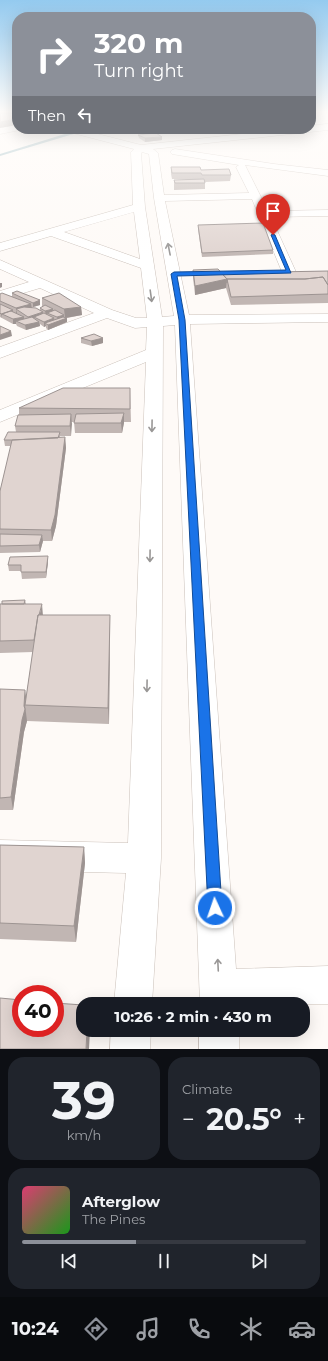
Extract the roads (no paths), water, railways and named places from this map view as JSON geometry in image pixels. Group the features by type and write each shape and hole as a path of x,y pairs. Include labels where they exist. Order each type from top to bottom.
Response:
{"street":[{"path":"138,162 149,202 181,274 182,320 220,996 328,985"},
{"path":"240,162 328,173"},
{"path":"241,167 256,196 289,272"},
{"path":"0,247 149,202 256,196"},
{"path":"134,997 144,858 155,322 147,266 149,202"},
{"path":"264,214 328,213"},
{"path":"51,232 147,266"},
{"path":"0,264 107,313 132,322 328,318"},
{"path":"274,272 305,272"},
{"path":"0,296 41,283"},
{"path":"0,353 107,313"},
{"path":"0,417 154,353"},
{"path":"0,855 144,858"},
{"path":"130,1049 131,1037"},
{"path":"219,1037 219,1049"}]}
